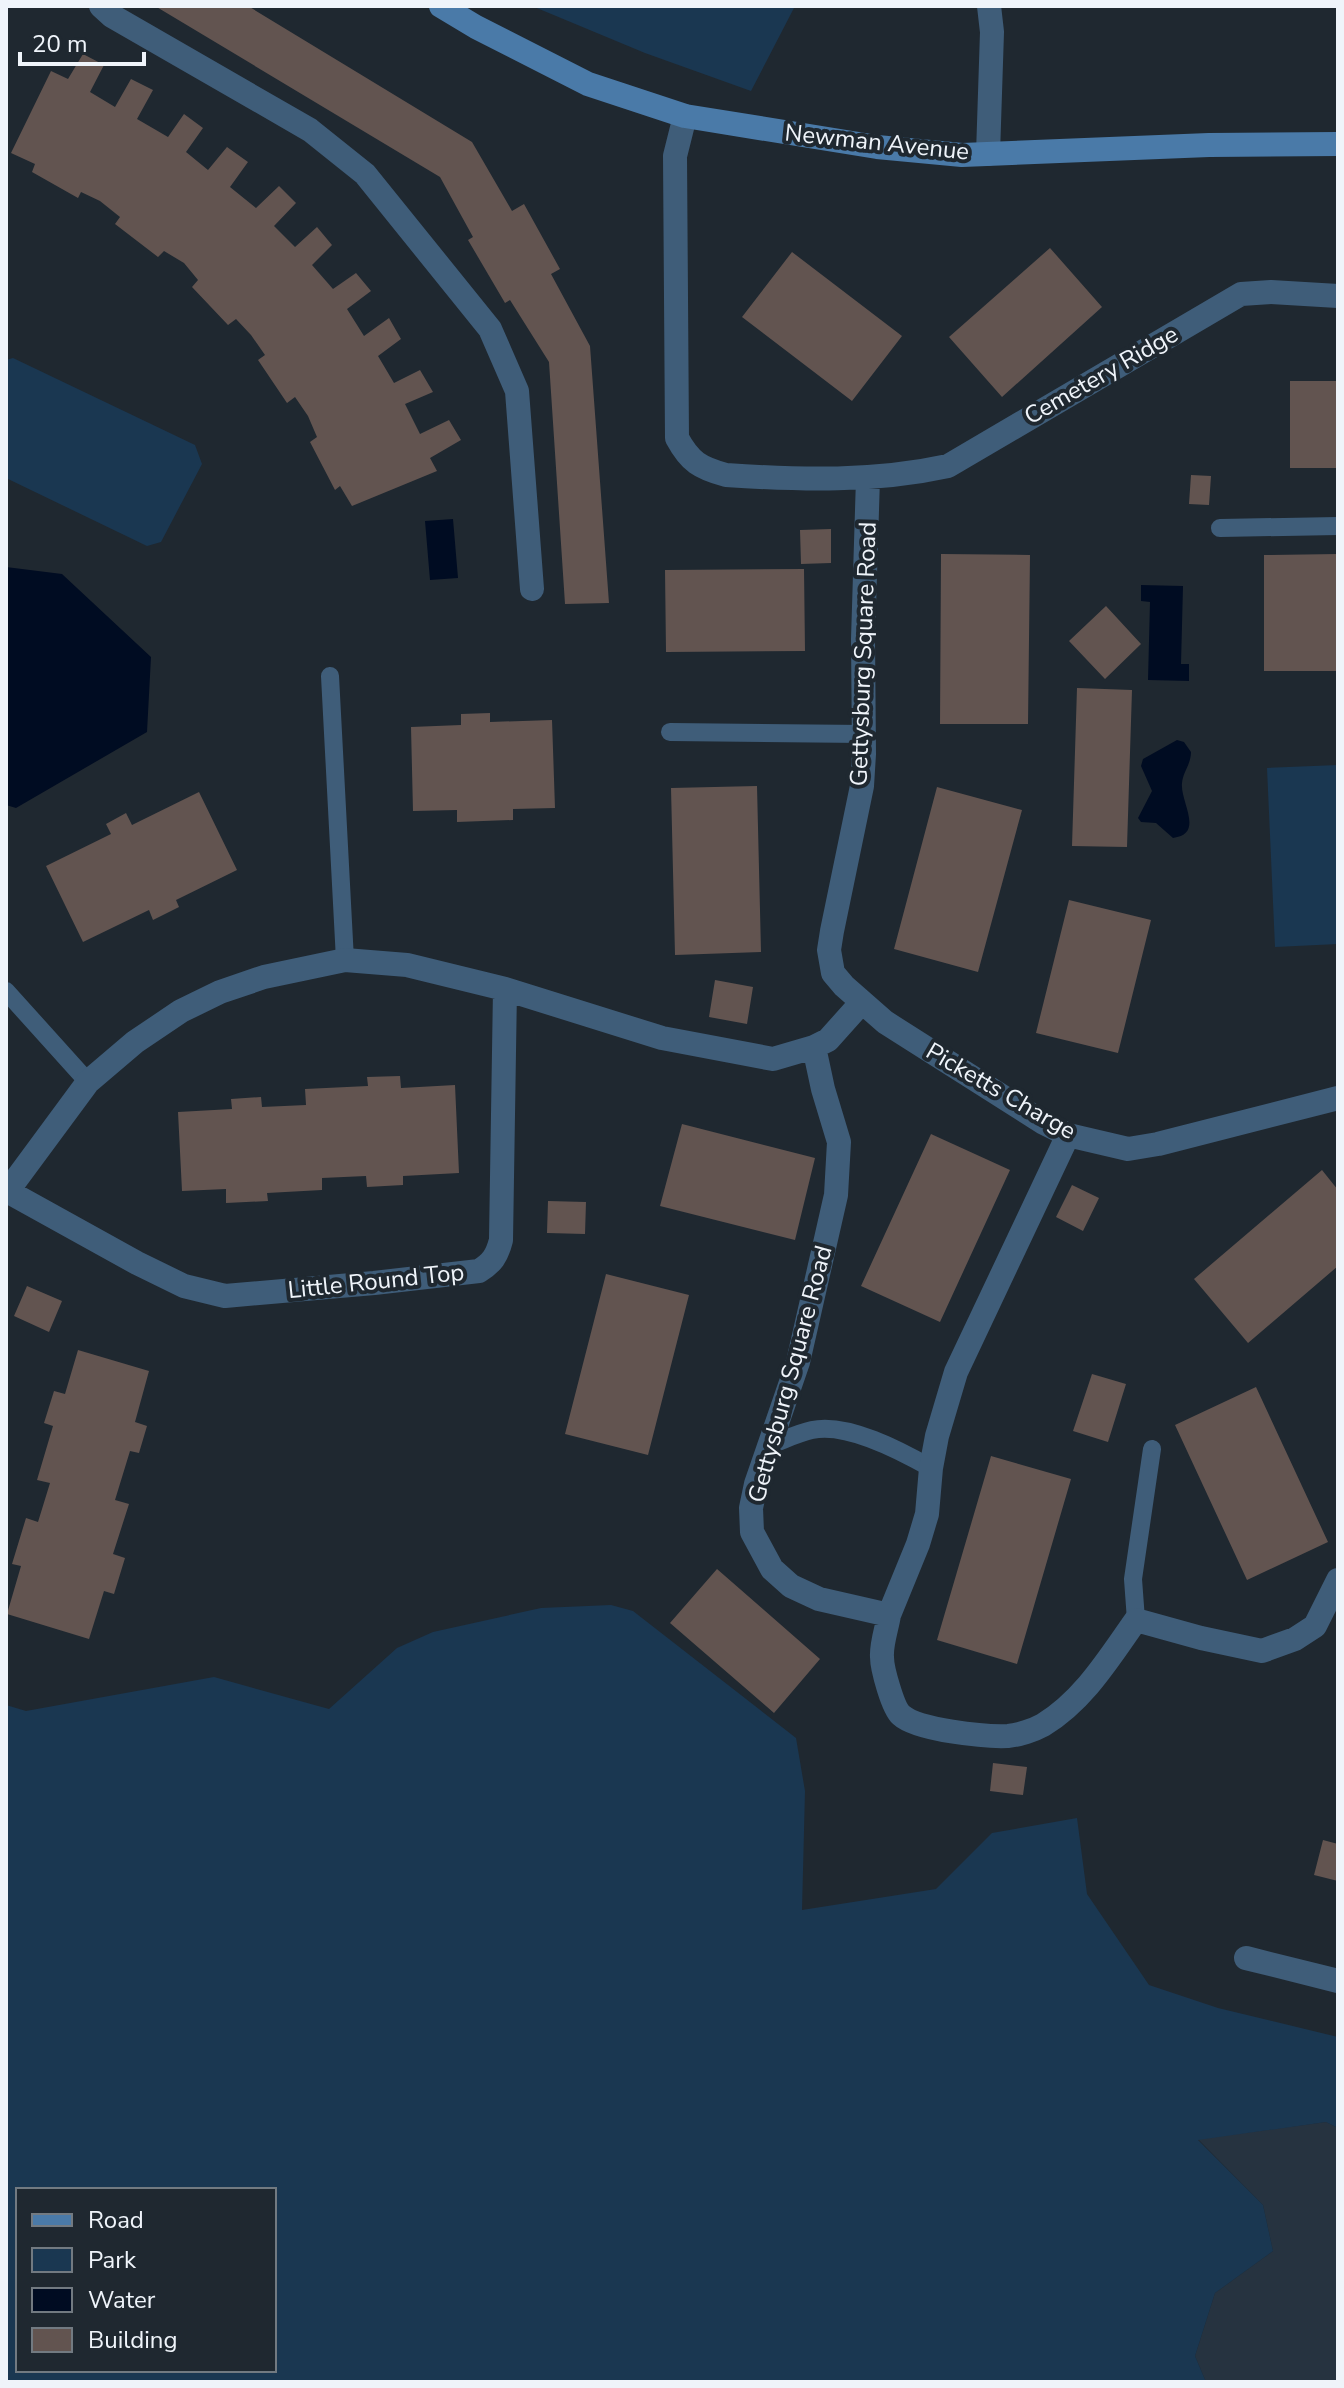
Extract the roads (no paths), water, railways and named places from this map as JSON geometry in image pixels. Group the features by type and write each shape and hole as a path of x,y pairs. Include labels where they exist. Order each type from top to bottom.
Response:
{"street":[{"path":"101,6 112,16 310,130 365,174 490,329 517,391 532,589"},
{"name":"Newman Avenue","path":"441,6 588,84 685,116 877,147 962,155 1209,145 1338,144"},
{"path":"988,154 992,32 989,6"},
{"path":"685,116 675,156 677,438 694,463 726,475 868,478"},
{"name":"Cemetery Ridge","path":"868,478 907,475 948,466 1241,294 1271,292 1338,296"},
{"name":"Gettysburg Square Road","path":"862,1002 833,973 829,950 862,786 868,478"},
{"name":"Little Round Top","path":"505,989 501,1240 497,1255 479,1271 225,1296 184,1286 6,1192 88,1082 135,1042 181,1011 220,992 264,977 345,960 407,965 505,989 662,1038 773,1059 814,1047"},
{"path":"814,1047 828,1040 862,1002"},
{"name":"Picketts Charge","path":"862,1002 898,1030 1044,1123 1090,1142 1128,1149 1338,1098"},
{"name":"Gettysburg Square Road","path":"814,1047 839,1142 836,1195 798,1362 756,1484 751,1508 752,1532 772,1569 791,1586 819,1599 889,1615"},
{"path":"1068,1135 956,1372 937,1436 927,1514 889,1615 881,1657 899,1714 919,1725 978,1735 1011,1736 1040,1727 1068,1707 1096,1676 1136,1620 1262,1651 1295,1639 1315,1626 1338,1580"},
{"path":"1246,1958 1338,1981"}],"lane":[{"path":"1220,528 1338,526"},
{"path":"330,676 345,960"},
{"path":"670,732 865,734"},
{"path":"6,991 88,1082"},
{"path":"770,1445 814,1429 832,1428 881,1442 931,1468"},
{"path":"1136,1620 1133,1579 1152,1449"}],"water":[{"path":"453,519 458,578 430,580 425,521"},
{"path":"6,567 62,574 151,657 147,732 16,808 6,805"},
{"path":"1141,585 1183,586 1181,664 1189,664 1189,681 1148,680 1150,602 1141,601"},
{"path":"1177,740 1184,742 1191,752 1182,783 1189,824 1188,830 1173,838 1156,823 1141,822 1138,818 1152,791 1141,766 1143,759"}]}
